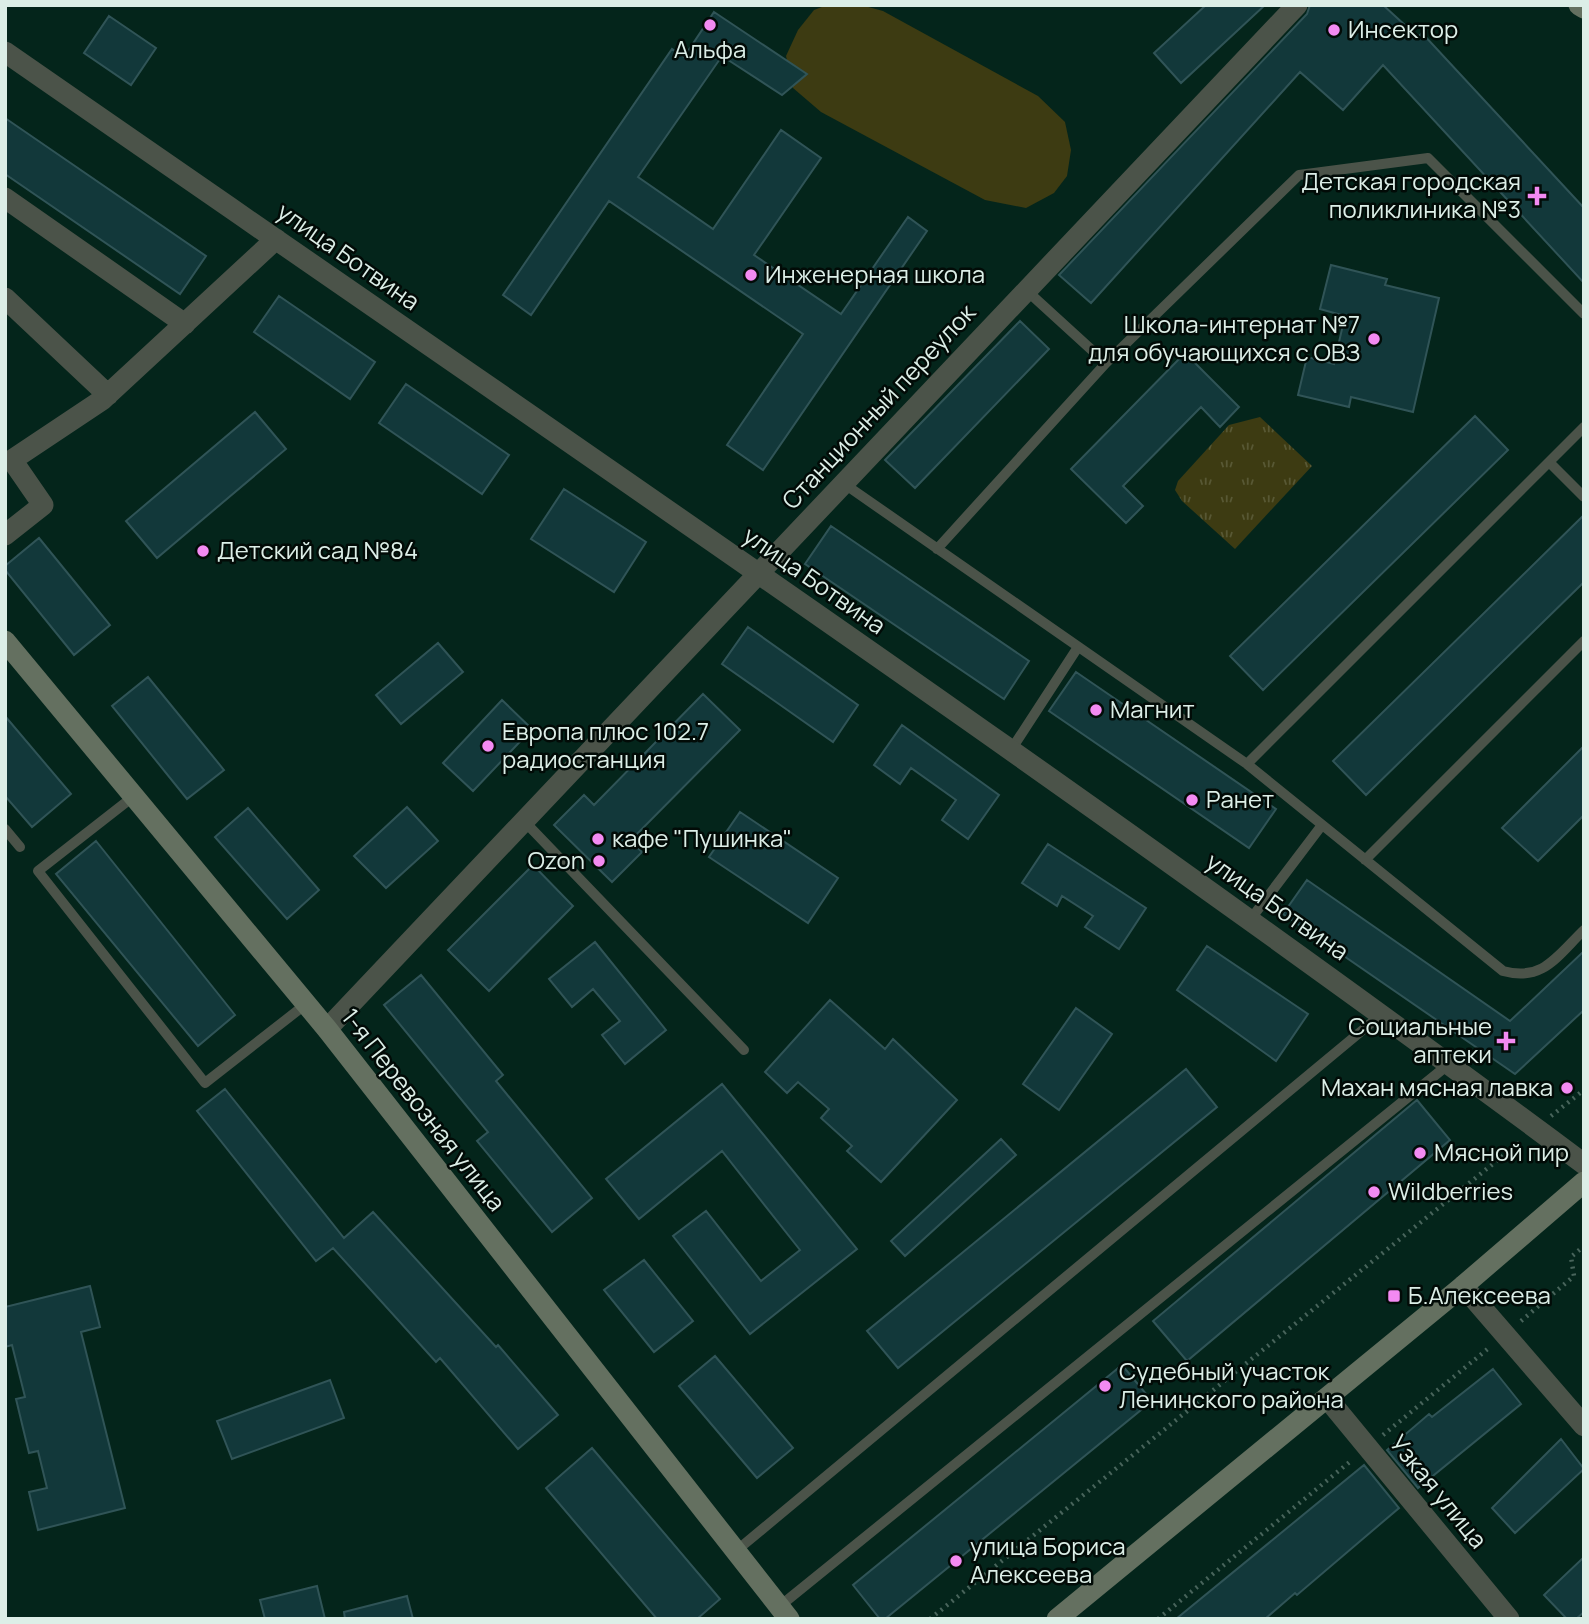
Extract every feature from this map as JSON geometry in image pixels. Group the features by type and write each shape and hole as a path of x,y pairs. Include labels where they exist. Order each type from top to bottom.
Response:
{"main road":[{"path":"1579,5 1584,8"},
{"name":"1-я Перевозная улица","path":"5,641 327,1029 785,1613"},
{"path":"1057,1619 1327,1398 1584,1182"}],"street":[{"name":"Станционный переулок","path":"327,1029 1297,5"},
{"name":"улица Ботвина","path":"5,52 1011,750 1382,1014 1584,1164"},
{"path":"5,198 185,324"},
{"path":"5,534 43,505 12,460 108,395 276,239"},
{"path":"5,298 108,395"},
{"path":"1462,1286 1584,1426"},
{"name":"Узкая улица","path":"1327,1398 1509,1619"}],"lane":[{"path":"937,549 1106,363 1299,175 1428,158 1584,314"},
{"path":"1026,290 1106,363"},
{"path":"1247,764 1584,427"},
{"path":"1549,462 1584,497"},
{"path":"843,483 1247,764 1503,971 1524,977 1543,969 1584,930"},
{"path":"1365,860 1584,641"},
{"path":"1011,750 1078,647"},
{"path":"134,796 38,871 205,1083 306,1004"},
{"path":"525,822 744,1050"},
{"path":"1250,920 1322,825"},
{"path":"5,829 20,848"},
{"path":"736,1551 1382,1014"},
{"path":"785,1613 1449,1064"}],"path":[{"path":"930,1619 1584,1090"}],"green space":[{"path":"827,5 861,5 883,11 1038,96 1065,122 1071,150 1067,176 1054,193 1026,208 985,200 821,112 793,88 786,56 798,30 814,10"},
{"path":"1260,417 1312,466 1235,549 1182,501 1175,490 1178,481 1229,425"}],"building":[{"path":"1206,5 1265,5 1181,83 1154,53"},
{"path":"1310,5 1383,5 1418,37 1422,33 1584,208 1584,283 1383,65 1343,110 1300,72 1091,303 1059,275 1307,14"},
{"name":"Инженерная школа","path":"714,12 807,74 782,95 722,56 638,177 713,229 781,130 821,158 754,255 841,314 908,217 927,231 763,470 727,445 803,334 609,201 531,315 503,295 672,49 684,57"},
{"path":"109,16 156,48 131,85 84,53"},
{"path":"5,118 206,256 180,294 5,174"},
{"name":"Школа-интернат №7 для обучающихся с ОВЗ","path":"1331,265 1387,279 1385,285 1439,298 1413,412 1351,397 1349,407 1298,395 1307,357 1334,364 1345,316 1320,309"},
{"path":"279,296 375,362 350,399 254,332"},
{"path":"1020,321 1049,349 915,488 885,460"},
{"path":"1185,353 1239,407 1220,427 1201,407 1123,486 1143,506 1126,523 1071,469"},
{"path":"406,384 509,455 482,494 379,423"},
{"name":"Детский сад №84","path":"255,412 286,449 157,558 126,521"},
{"path":"1475,416 1508,450 1263,690 1230,656"},
{"path":"564,489 646,542 614,592 531,539"},
{"path":"1584,515 1584,582 1366,795 1333,761"},
{"path":"831,526 1029,661 1004,699 805,564"},
{"path":"39,538 110,625 74,655 5,570 5,566"},
{"path":"748,627 858,705 833,742 722,664"},
{"path":"438,643 463,672 401,724 376,695"},
{"path":"1076,672 1276,809 1249,848 1049,711"},
{"path":"148,677 224,770 187,799 112,706"},
{"path":"703,694 740,730 630,841 642,852 612,882 554,825 584,795 594,805"},
{"name":"Европа плюс 102.7 радиостанция","path":"502,700 532,729 473,791 443,763"},
{"path":"5,716 71,794 32,827 5,796"},
{"path":"902,725 999,795 968,839 942,820 956,800 911,768 900,784 874,765"},
{"path":"1584,746 1584,815 1538,861 1502,828"},
{"path":"407,807 438,841 386,888 354,856"},
{"path":"248,808 319,890 287,919 215,837"},
{"path":"740,812 838,878 808,923 709,857"},
{"path":"96,841 235,1015 198,1046 56,874"},
{"path":"1048,844 1146,908 1119,949 1085,927 1093,916 1062,896 1057,906 1022,883"},
{"path":"533,865 573,906 489,991 448,950"},
{"path":"1307,880 1510,1021 1584,951 1584,1010 1515,1074 1283,914"},
{"path":"595,942 666,1030 625,1064 602,1035 620,1021 593,989 572,1007 549,979"},
{"path":"1207,946 1308,1014 1276,1061 1177,990"},
{"path":"421,975 503,1075 496,1081 592,1198 552,1232 477,1141 488,1132 384,1005"},
{"path":"830,1000 885,1049 893,1039 957,1100 881,1182 847,1151 852,1146 821,1118 829,1109 798,1082 787,1093 765,1072"},
{"path":"1076,1008 1112,1034 1059,1110 1023,1084"},
{"path":"1186,1069 1217,1107 898,1368 867,1331"},
{"path":"722,1084 857,1249 750,1334 673,1236 706,1211 761,1281 800,1250 722,1151 639,1219 606,1179"},
{"path":"225,1089 344,1238 373,1212 496,1347 498,1345 558,1415 518,1449 440,1358 436,1362 333,1248 316,1261 197,1111"},
{"path":"1417,1100 1450,1140 1187,1361 1153,1321"},
{"path":"1001,1139 1016,1155 905,1256 891,1241"},
{"path":"644,1260 693,1321 654,1352 604,1290"},
{"path":"90,1286 100,1327 81,1332 125,1508 38,1530 29,1492 47,1488 38,1451 29,1453 16,1399 25,1397 12,1345 5,1347 5,1307"},
{"path":"715,1356 793,1448 757,1478 679,1386"},
{"path":"1122,1365 1152,1401 885,1619 880,1619 853,1585"},
{"path":"1493,1369 1521,1404 1418,1488 1387,1450 1429,1414 1432,1417"},
{"path":"330,1380 344,1418 232,1459 217,1421"},
{"path":"1561,1439 1584,1469 1515,1533 1492,1508"},
{"path":"592,1448 720,1599 697,1619 657,1619 546,1488"},
{"path":"1364,1465 1399,1508 1297,1595 1295,1593 1265,1619 1176,1619"},
{"path":"1584,1557 1584,1612 1576,1619 1567,1619 1544,1595"},
{"path":"317,1586 325,1619 265,1619 260,1600"},
{"path":"407,1596 413,1619 345,1619 344,1612"}],"place":[{"name":"Альфа","path":"710,25"},
{"name":"Инсектор","path":"1334,30"},
{"name":"Детская городская поликлиника №3","path":"1537,196"},
{"name":"Инженерная школа","path":"751,275"},
{"name":"Школа-интернат №7 для обучающихся с ОВЗ","path":"1374,339"},
{"name":"Детский сад №84","path":"203,551"},
{"name":"Магнит","path":"1096,710"},
{"name":"Европа плюс 102.7 радиостанция","path":"488,746"},
{"name":"Ранет","path":"1192,800"},
{"name":"кафе \"Пушинка\"","path":"598,839"},
{"name":"Ozon","path":"599,861"},
{"name":"Социальные аптеки","path":"1506,1041"},
{"name":"Махан мясная лавка","path":"1567,1088"},
{"name":"Мясной пир","path":"1420,1153"},
{"name":"Wildberries","path":"1374,1192"},
{"name":"Б.Алексеева","path":"1394,1296"},
{"name":"Судебный участок Ленинского района","path":"1105,1386"},
{"name":"улица Бориса Алексеева","path":"956,1561"}]}
